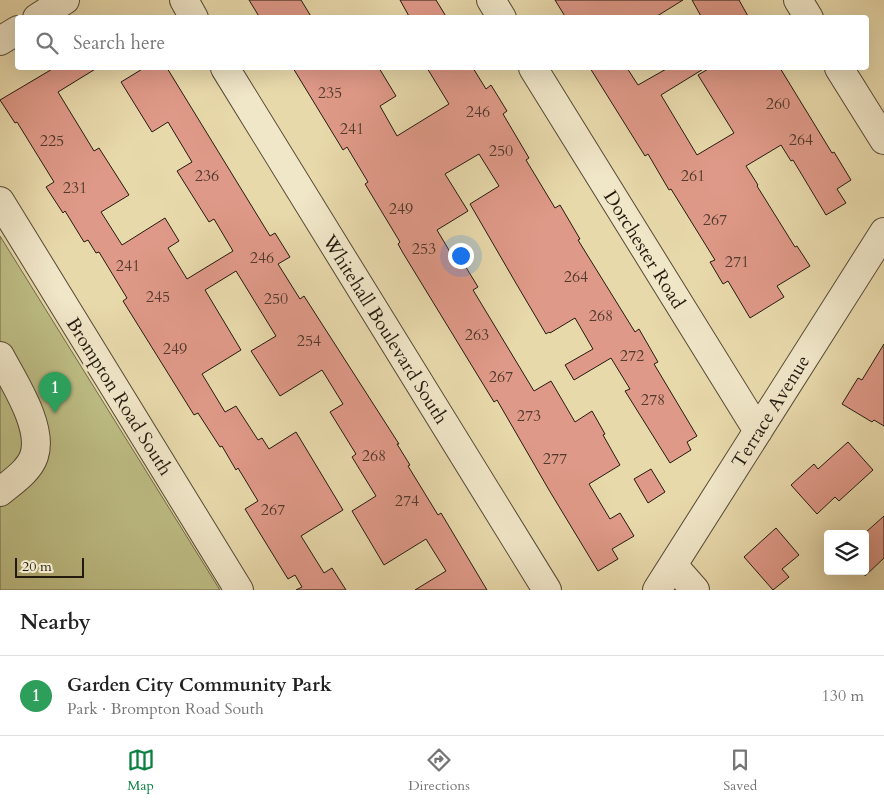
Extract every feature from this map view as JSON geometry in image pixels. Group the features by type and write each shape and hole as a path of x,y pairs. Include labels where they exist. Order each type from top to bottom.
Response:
{"street":[{"path":"42,15 65,0"},
{"path":"184,0 192,15"},
{"path":"491,0 500,15"},
{"path":"798,0 807,15"},
{"path":"0,41 15,32"},
{"name":"Whitehall Boulevard South","path":"226,70 547,590"},
{"name":"Dorchester Road","path":"534,70 758,431"},
{"path":"840,70 884,140"},
{"name":"Brompton Road South","path":"0,202 239,590"},
{"name":"Terrace Avenue","path":"657,590 884,232"},
{"path":"0,356 31,418 36,436 34,456 30,463 25,470 0,492"},
{"path":"673,566 695,590"}],"green space":[{"path":"0,236 220,590 0,590"}],"building":[{"path":"249,0 301,0 310,15 258,15"},
{"path":"400,0 436,0 445,15 408,15"},
{"path":"555,0 683,0 659,15 564,15"},
{"path":"692,0 739,0 747,15 700,15"},
{"path":"51,70 94,70 58,92 94,151 99,148 129,195 101,212 122,245 165,218 179,241 168,248 187,279 233,251 214,219 209,222 177,171 192,162 168,122 152,132 121,82 141,70 168,70 270,236 275,233 290,257 278,264 300,299 304,296 399,444 397,444 410,465 408,466 438,515 441,513 487,590 415,590 446,571 426,539 384,565 352,511 376,496 352,457 356,454 330,412 343,404 322,370 280,396 251,351 276,336 236,271 205,290 241,350 202,374 225,412 236,406 258,440 262,438 269,449 296,432 343,510 301,536 324,573 332,568 346,590 296,590 302,587 295,575 288,579 245,509 258,501 238,468 236,470 222,446 220,447 198,413 194,415 123,301 127,298 99,252 96,253 88,240 84,242 65,211 63,213 46,187 54,182 17,122 15,123 0,100"},
{"path":"294,70 380,70 396,96 380,106 397,136 449,104 428,70 474,70 486,89 491,85 507,111 503,114 529,158 526,160 555,208 560,205 580,239 578,240 635,332 639,329 658,362 654,364 697,436 687,442 691,450 670,463 625,391 630,389 611,358 574,380 565,365 593,349 575,318 546,334 517,285 470,204 499,186 479,154 445,174 468,211 437,230 459,267 464,264 478,287 473,290 534,391 551,381 575,422 592,411 620,465 589,484 610,519 620,513 634,536 612,549 618,559 598,571 497,400 494,402 403,253 398,244 400,242 365,184 368,182 347,147 343,150"},
{"path":"591,70 628,70 638,85 664,70 702,70 661,95 697,155 734,133 698,75 707,70 781,70 832,153 834,152 851,180 837,189 846,203 826,215 793,160 791,161 781,145 746,166 795,247 797,246 810,266 777,286 784,297 750,318 728,281 723,284 710,262 715,260 648,154 645,156"},
{"path":"884,344 884,426 874,420 872,422 842,404 858,378 862,380"},
{"path":"848,442 873,470 839,501 835,497 817,514 791,485 814,464 818,469"},
{"path":"651,469 665,492 648,503 634,479"},
{"path":"884,516 884,558 869,572 869,530"},
{"path":"776,528 799,555 782,569 789,577 773,590 744,557"}],"place":[{"name":"Garden City Community Park","path":"55,413"}]}
